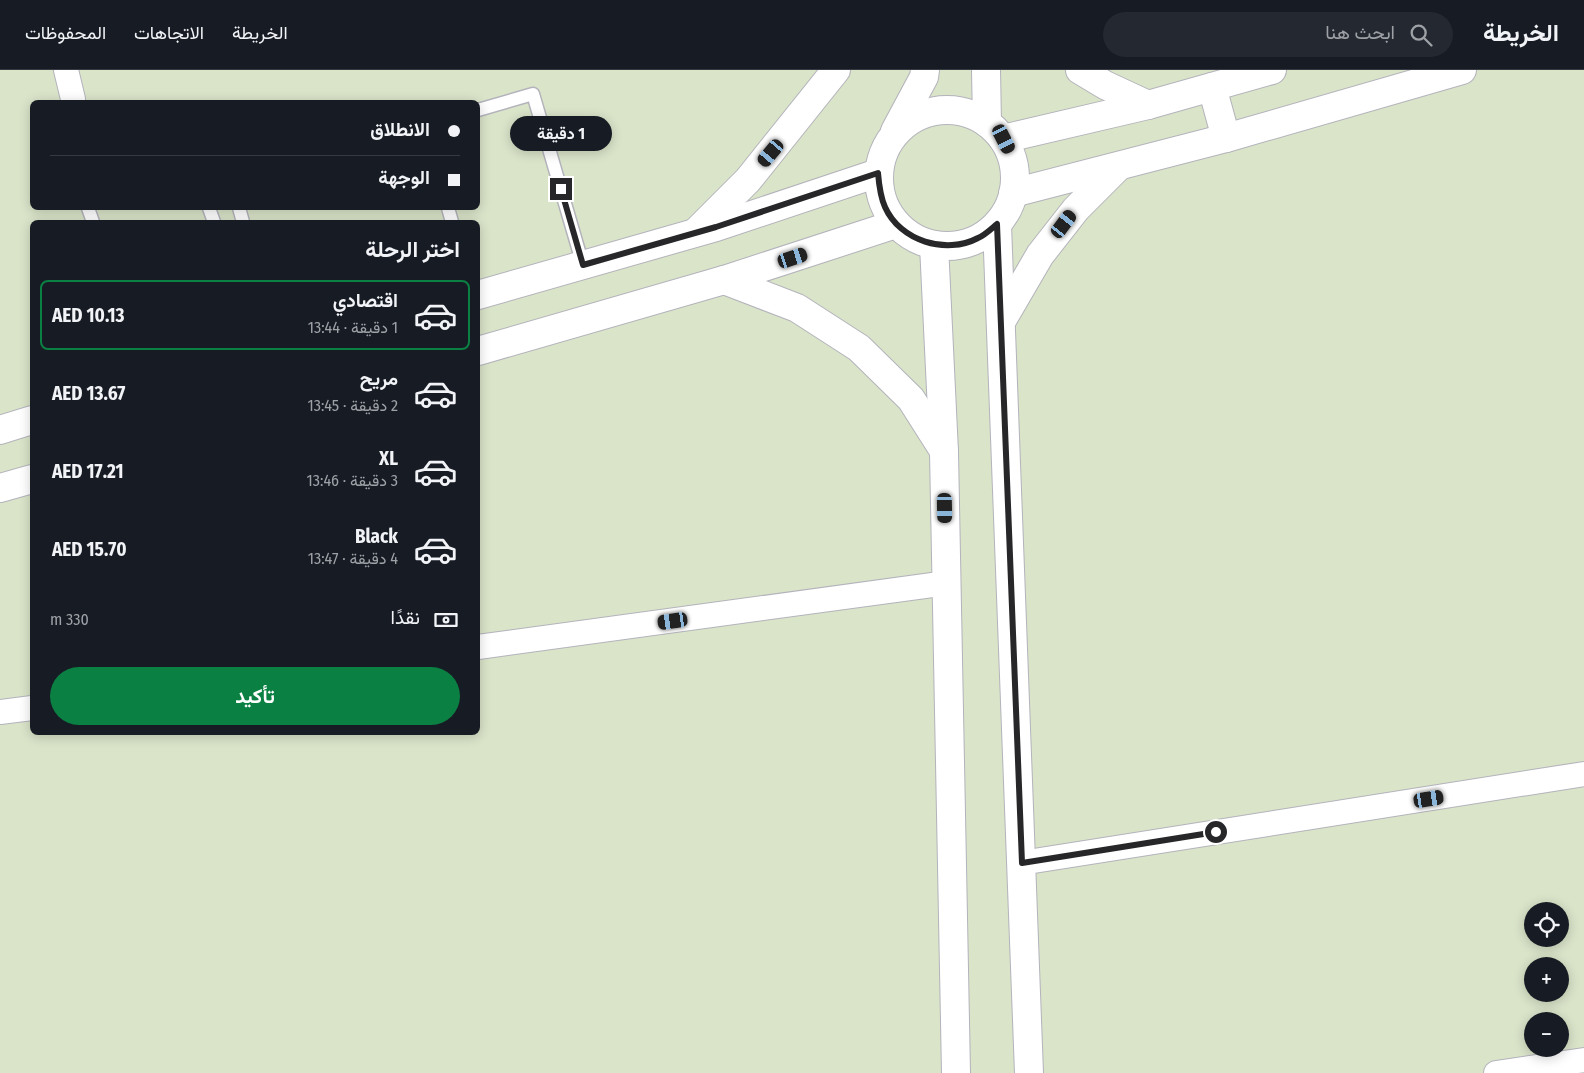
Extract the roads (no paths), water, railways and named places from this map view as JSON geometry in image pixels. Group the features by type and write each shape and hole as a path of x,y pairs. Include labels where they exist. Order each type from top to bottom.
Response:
{"street":[{"path":"66,70 73,99"},
{"path":"694,233 748,180 836,70"},
{"path":"893,136 908,121 927,112 948,110 969,113 995,131 1012,156 1016,175 1014,193 1008,210 997,224 979,238 957,245 934,245 914,237 896,224 886,209 880,191 878,173 880,160 885,147 893,136 924,77 925,70"},
{"path":"986,70 995,131"},
{"path":"1080,70 1105,85 1148,105"},
{"path":"995,131 1148,105 1272,70"},
{"path":"1014,193 1226,138 1462,70"},
{"path":"1212,87 1226,138"},
{"path":"1001,322 1040,255 1076,209 1119,166"},
{"path":"480,294 694,233 878,173"},
{"path":"480,350 724,280 896,224"},
{"path":"997,224 1029,1073"},
{"path":"934,245 944,452 956,1073"},
{"path":"724,280 797,308 859,348 911,399 944,452"},
{"path":"0,430 30,421"},
{"path":"0,488 30,480"},
{"path":"480,647 947,583"},
{"path":"0,712 30,708"},
{"path":"1022,863 1584,774"},
{"path":"1496,1073 1584,1060"}],"lane":[{"path":"480,109 532,94 583,265"}]}
